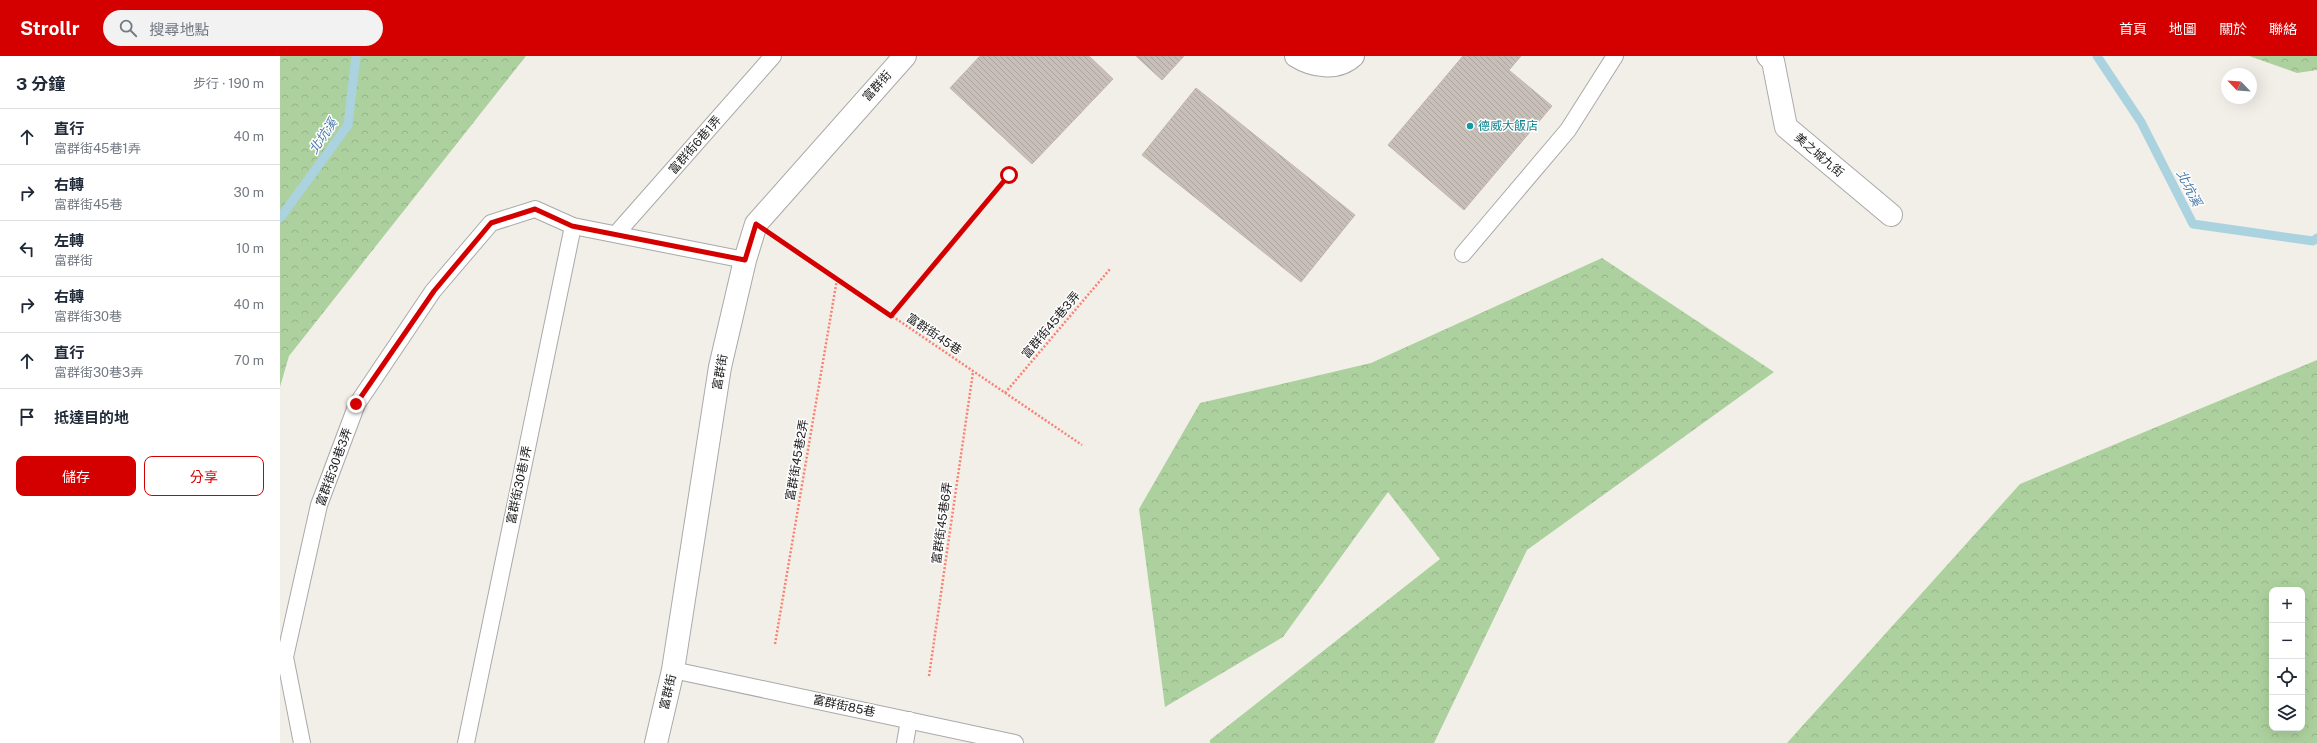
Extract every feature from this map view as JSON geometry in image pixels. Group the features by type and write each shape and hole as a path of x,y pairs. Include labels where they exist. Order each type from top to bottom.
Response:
{"street":[{"name":"富群街","path":"656,743 673,670 720,367 745,260 756,224 905,56"},
{"path":"1296,56 1306,62 1321,66 1336,64 1352,56"},
{"name":"美之城九街","path":"1768,56 1773,61 1786,127 1891,215"}],"lane":[{"name":"富群街6巷1弄","path":"616,234 773,56"},
{"path":"1463,254 1568,130 1615,56"},
{"name":"富群街30巷3弄","path":"302,743 285,657 319,505 356,404 434,291 491,223 535,209 572,226 745,260"},
{"name":"富群街30巷1弄","path":"466,743 572,226"},
{"name":"富群街85巷","path":"673,670 1014,742"},
{"path":"905,743 909,720"}],"path":[{"path":"891,316 1009,175"},
{"name":"富群街45巷","path":"756,224 1082,445"},
{"name":"富群街45巷3弄","path":"1005,393 1110,269"},
{"name":"富群街45巷2弄","path":"775,644 837,279"},
{"name":"富群街45巷6弄","path":"929,676 973,372"}],"green space":[{"path":"280,56 526,56 289,356 280,387"},
{"path":"2249,56 2317,56 2317,70 2297,73"},
{"path":"1602,258 1774,372 1527,550 1434,743 1210,743 1210,740 1440,559 1388,492 1283,637 1165,707 1139,509 1200,403 1371,363"},
{"path":"2317,360 2317,743 1787,743 2020,484"}],"building":[{"path":"980,56 1089,56 1113,79 1032,164 950,88"},
{"path":"1136,56 1184,56 1162,80"},
{"name":"德威大飯店","path":"1463,56 1492,56 1552,106 1464,210 1388,145"},
{"path":"1492,56 1521,56 1509,70"},
{"path":"1196,88 1355,215 1301,282 1142,155"}],"waterway":[{"name":"北坑溪","path":"280,218 348,125 356,56"},
{"name":"北坑溪","path":"2097,56 2141,122 2193,224 2313,241 2317,238"}],"place":[{"name":"德威大飯店","path":"1470,126"}],"route":[{"path":"356,404 434,291 491,223 535,209 572,226 745,260 756,224 891,316 1009,175"}]}
